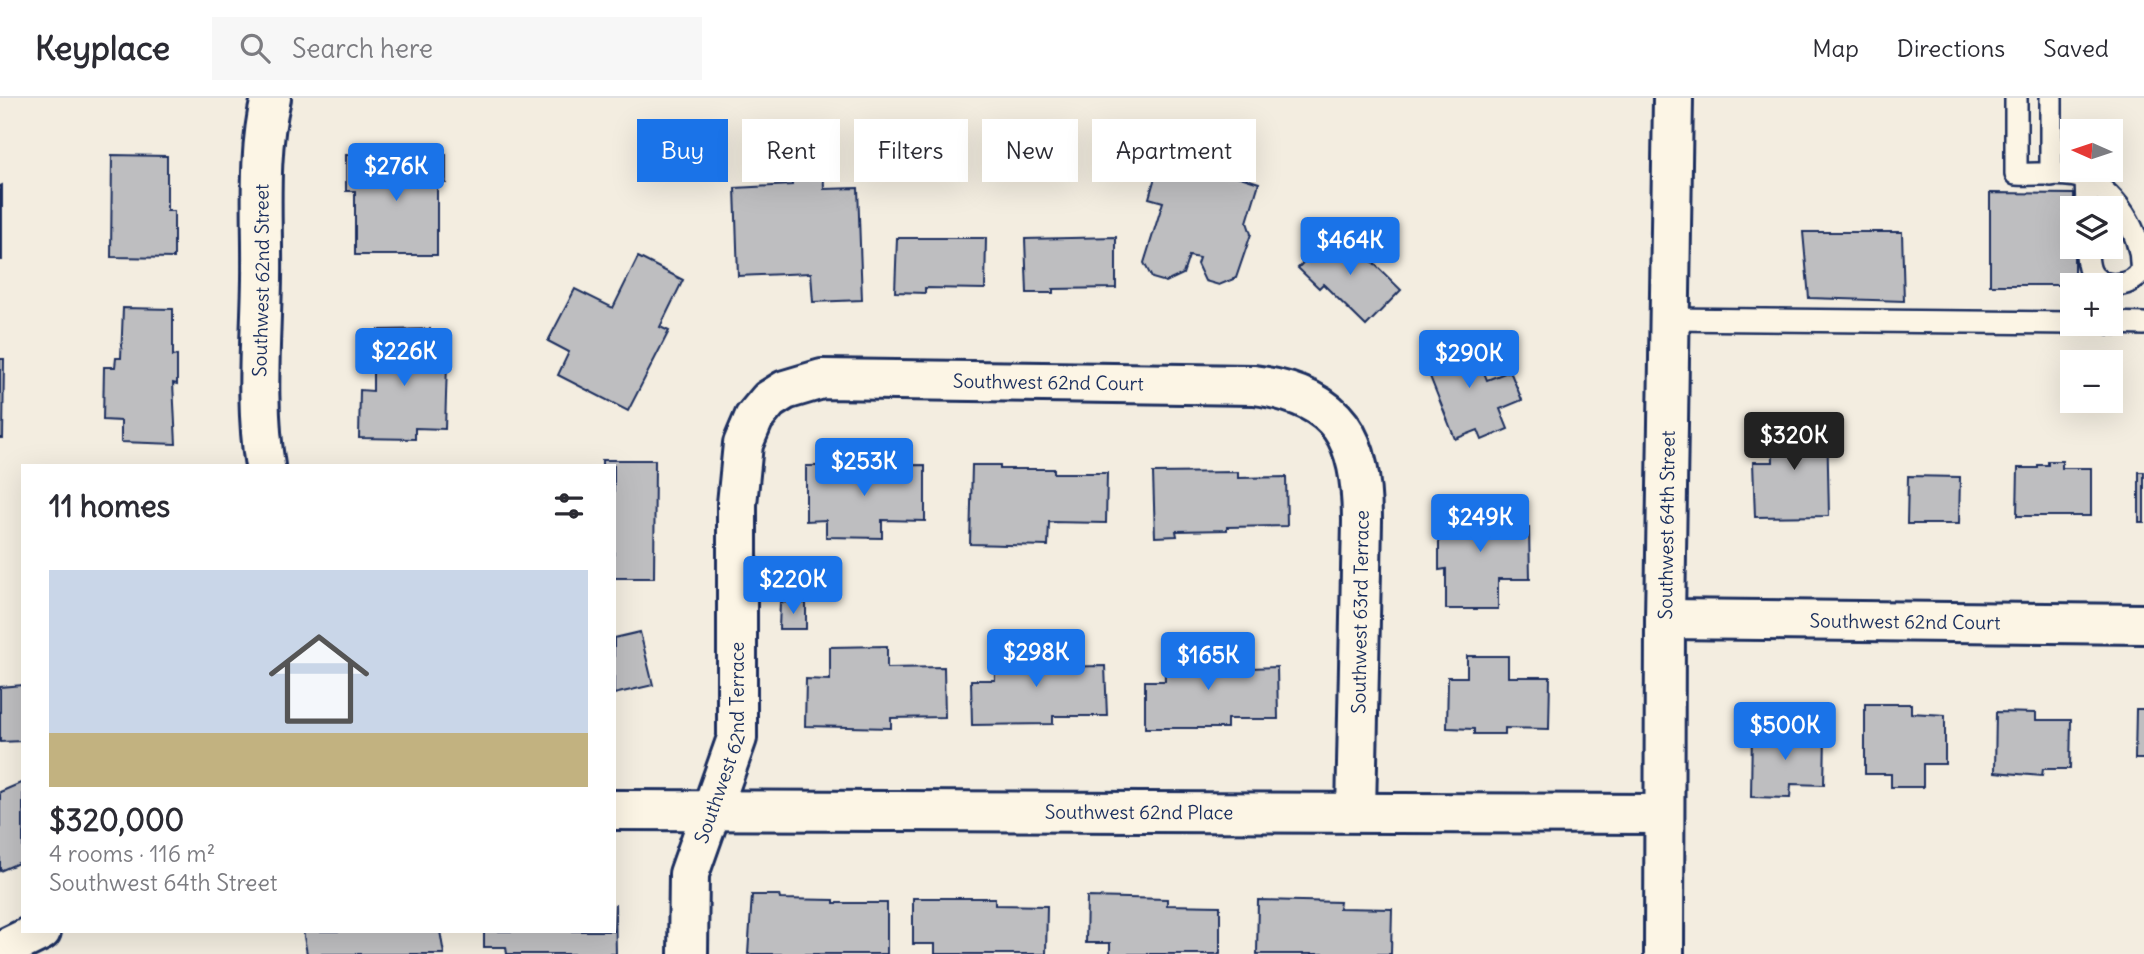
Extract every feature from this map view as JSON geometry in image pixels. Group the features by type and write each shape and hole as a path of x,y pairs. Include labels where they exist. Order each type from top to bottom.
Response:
{"street":[{"name":"Southwest 62nd Street","path":"265,464 260,382 262,209 265,123 271,98"},
{"name":"Southwest 64th Street","path":"1664,954 1668,319 1673,98"},
{"name":"Southwest 62nd Court","path":"761,409 785,390 803,383 837,378 1254,385 1304,397 1335,419"},
{"name":"Southwest 62nd Terrace","path":"688,954 689,874 709,810 737,738 739,472 748,429 761,409"},
{"name":"Southwest 63rd Terrace","path":"1335,419 1351,440 1357,457 1362,500 1356,812"},
{"name":"Southwest 62nd Court","path":"1665,620 2144,624"},
{"name":"Southwest 62nd Place","path":"616,810 1664,814"},
{"path":"0,951 37,933"}],"lane":[{"path":"2016,98 2016,174 2060,176"},
{"path":"2051,98 2051,175"},
{"path":"2089,182 2111,196"},
{"path":"2088,259 2093,276 2101,282 2125,284 2135,279 2142,269 2144,244 2139,228 2123,210"},
{"path":"1668,319 2060,323"},
{"path":"2123,323 2144,324"}],"building":[{"path":"112,155 167,156 167,211 174,211 174,258 111,257"},
{"path":"346,155 446,155 446,183 437,183 437,255 355,255 355,191 346,191"},
{"path":"792,182 824,182 824,189 858,188 862,300 813,302 811,273 738,276 735,188 792,185"},
{"path":"1154,182 1259,183 1247,222 1251,234 1236,278 1219,285 1205,281 1197,264 1199,258 1189,256 1183,274 1166,282 1152,278 1144,263 1163,202 1149,198"},
{"path":"2,185 2,260 0,260 0,186"},
{"path":"1990,193 2074,194 2060,196 2060,259 2074,259 2074,273 2060,273 2060,285 1990,285"},
{"path":"1337,227 1401,290 1366,326 1323,284 1319,288 1298,268"},
{"path":"1803,232 1902,232 1904,301 1809,298"},
{"path":"1116,237 1116,288 1053,289 1053,293 1027,293 1025,239"},
{"path":"897,238 986,238 985,289 925,288 925,293 895,292"},
{"path":"638,257 683,280 660,327 669,331 628,411 558,375 569,352 548,341 575,289 613,308"},
{"path":"123,308 173,309 173,356 177,355 177,384 173,383 176,444 121,442 121,421 103,420 104,367 115,367 116,358 121,358"},
{"path":"430,329 430,363 447,363 445,429 415,428 415,439 359,438 360,390 373,391 373,366 378,365 378,330"},
{"path":"1469,335 1487,380 1510,371 1522,400 1500,409 1508,429 1482,440 1478,430 1455,439 1421,354"},
{"path":"0,359 4,359 3,438 0,438"},
{"path":"1827,421 1829,516 1755,517 1753,462 1773,462 1772,422"},
{"path":"602,460 655,460 654,578 616,578 616,464 602,464"},
{"path":"2048,461 2062,461 2062,468 2091,468 2091,516 2017,516 2018,468 2038,468 2038,465 2048,465"},
{"path":"925,465 925,521 882,520 882,538 826,537 826,520 806,521 806,466"},
{"path":"972,465 1000,465 1000,469 1054,469 1054,473 1107,473 1106,523 1049,522 1048,546 970,544"},
{"path":"1238,472 1238,478 1286,477 1287,526 1176,531 1177,536 1155,537 1153,473"},
{"path":"2139,472 2144,472 2144,522 2139,522"},
{"path":"1908,476 1960,477 1959,524 1907,524"},
{"path":"1498,499 1498,528 1529,528 1530,579 1498,579 1498,609 1446,609 1446,569 1439,570 1439,533 1446,534 1445,500"},
{"path":"780,602 806,603 806,629 779,629"},
{"path":"640,632 653,685 616,694 616,638"},
{"path":"994,645 1049,645 1049,667 1105,666 1107,716 1053,716 1053,724 972,725 971,680 995,680"},
{"path":"887,646 887,668 944,667 945,717 891,718 891,728 805,726 806,679 830,680 830,647"},
{"path":"1164,647 1221,647 1222,669 1277,667 1278,719 1227,719 1227,728 1145,728 1145,681 1165,681"},
{"path":"1467,656 1508,656 1508,677 1550,677 1549,729 1505,728 1505,734 1474,734 1474,729 1447,728 1448,677 1467,677"},
{"path":"21,685 21,741 0,742 0,687"},
{"path":"1865,704 1911,704 1911,713 1945,715 1945,764 1923,764 1923,787 1891,787 1891,774 1865,774"},
{"path":"2136,709 2144,709 2144,759 2135,759"},
{"path":"1996,712 2036,713 2036,720 2071,720 2070,769 2043,769 2042,776 1995,772"},
{"path":"1752,728 1796,729 1796,736 1825,736 1824,785 1791,784 1790,798 1751,797"},
{"path":"21,783 21,862 0,871 0,792"},
{"path":"752,895 779,895 780,899 834,900 834,903 887,903 887,954 748,954"},
{"path":"1087,897 1167,899 1167,905 1220,906 1220,954 1110,954 1110,943 1086,943"},
{"path":"913,898 995,898 995,905 1047,906 1046,954 935,954 935,944 913,944"},
{"path":"1258,900 1340,902 1339,908 1392,909 1391,954 1257,954"},
{"path":"303,933 440,933 444,954 307,954"},
{"path":"484,933 616,933 616,954 507,954 506,947 484,947"}]}
